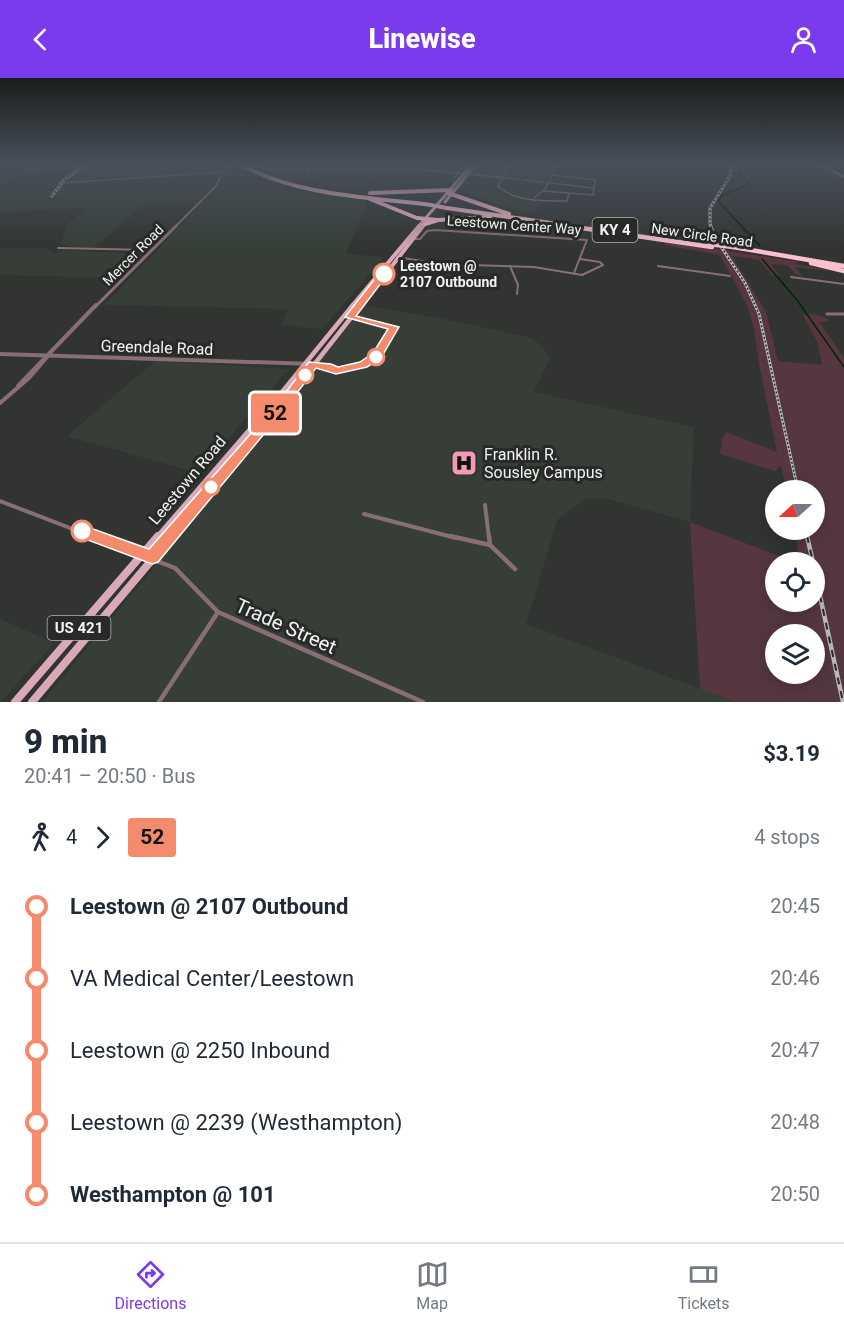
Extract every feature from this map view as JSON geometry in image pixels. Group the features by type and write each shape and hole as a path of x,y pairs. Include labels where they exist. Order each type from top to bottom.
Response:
{"highway":[{"path":"345,193 366,198 425,221 490,217 527,220"},
{"name":"New Circle Road","path":"351,193 521,216 711,246"},
{"path":"455,193 492,209 521,216"},
{"name":"New Circle Road","path":"447,207 796,257 844,267"},
{"name":"New Circle Road","path":"734,249 844,267"}],"main road":[{"name":"Leestown Road","path":"32,702 279,409 347,317 425,221 451,193"},
{"name":"Leestown Road","path":"15,702 304,364 347,317"}],"street":[{"name":"Mercer Road","path":"0,403 37,370 47,356 209,193"},
{"path":"512,193 534,199 566,201 569,194"},
{"path":"534,199 541,193"},
{"path":"561,193 591,195 592,193"},
{"name":"Leestown Center Way","path":"410,239 419,239 428,231 435,230 587,240 574,273"},
{"path":"58,248 153,250"},
{"path":"395,257 441,264 510,266 574,273 589,273 603,266 600,262 580,259"},
{"path":"510,266 518,285 517,294"},
{"path":"658,266 730,276"},
{"path":"791,277 844,284"},
{"path":"827,314 844,314"},
{"name":"Greendale Road","path":"0,354 313,364"},
{"name":"Trade Street","path":"0,501 152,557 184,575 201,599 218,612 423,702"},
{"path":"485,505 490,545"},
{"path":"364,514 473,543 490,545 515,568"},
{"path":"159,702 218,612"}],"shaded area":[{"path":"0,193 206,193 195,204 142,206 94,248 61,244 67,224 87,208 0,212"},
{"path":"211,193 317,193 368,201 346,254 385,257 322,329 282,325 288,309 104,305"},
{"path":"470,193 537,193 532,197 541,204 532,213 505,207"},
{"path":"664,241 799,262 795,264 837,272 795,267 802,276 797,275 787,265 771,264 780,276 772,275 759,260 732,256 766,312 778,361 822,365 818,343 803,315 816,314 830,320 820,323 844,358 844,702 736,702 700,689 690,522 769,552 765,552 765,612 825,612 825,552 798,552 796,540 825,540 825,480 784,480 781,465 775,471 720,454 726,432 777,452 754,329 747,305 720,255 665,245"},
{"path":"0,248 48,248 54,253 65,250 146,254 122,278 0,275"},
{"path":"363,305 532,338 543,347 550,358 534,392 694,427 690,522 608,499 585,499 557,520 526,624 736,702 42,702 146,577"},
{"path":"155,361 289,369 198,473 67,436"},
{"path":"0,619 54,643 1,702 0,702"}],"waterway":[{"path":"728,193 721,196 718,201 760,246"},
{"path":"762,259 797,300 844,367"}],"railway":[{"path":"719,193 710,208 710,224 716,239 745,283 759,314 796,480"},
{"path":"808,540 811,552"},
{"path":"824,612 843,702"}],"bus line":[{"name":"52","path":"82,531 152,557 279,409 313,364 331,367 336,371 363,365 378,356 394,327 350,317 384,274"}],"place":[{"name":"Leestown @ 2107 Outbound","path":"384,274"},
{"name":"Franklin R. Sousley Campus","path":"464,463"}]}
